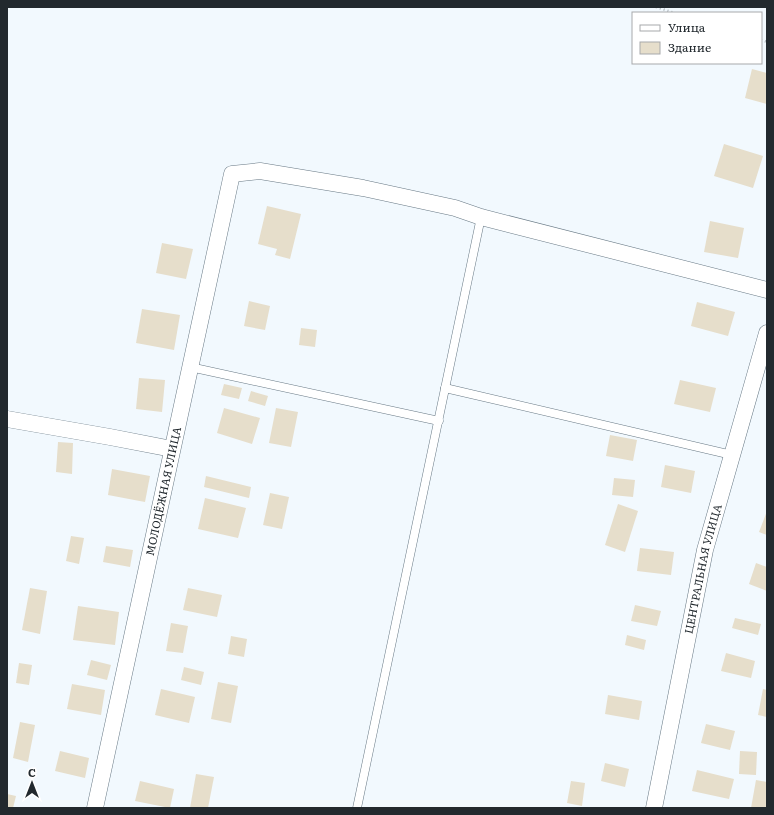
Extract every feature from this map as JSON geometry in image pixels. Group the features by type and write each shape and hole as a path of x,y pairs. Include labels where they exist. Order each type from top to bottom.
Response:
{"street":[{"name":"МОЛОДЁЖНАЯ УЛИЦА","path":"95,808 232,174 260,171 363,188 455,208 481,216"},
{"path":"481,216 767,290"},
{"name":"ЦЕНТРАЛЬНАЯ УЛИЦА","path":"654,808 705,550 767,333"},
{"path":"7,420 110,436 172,449"}],"lane":[{"path":"357,808 481,216"},
{"path":"190,367 439,421"},
{"path":"445,388 732,456"}],"path":[{"path":"656,7 672,12"}],"building":[{"path":"752,69 767,73 767,104 745,98"},
{"path":"724,144 763,156 753,188 714,176"},
{"path":"267,206 301,214 290,259 275,255 277,249 258,244"},
{"path":"710,221 744,228 738,258 704,252"},
{"path":"162,243 193,249 186,279 156,273"},
{"path":"249,301 270,306 265,330 244,326"},
{"path":"697,302 735,312 728,336 691,326"},
{"path":"142,309 180,315 174,350 136,343"},
{"path":"301,328 317,330 315,347 299,345"},
{"path":"139,378 165,380 162,412 136,409"},
{"path":"680,380 716,388 710,412 674,404"},
{"path":"224,384 242,388 239,399 221,395"},
{"path":"251,391 268,396 265,406 248,401"},
{"path":"224,408 260,418 252,444 217,433"},
{"path":"276,408 298,412 291,447 269,443"},
{"path":"610,435 637,440 633,461 606,456"},
{"path":"58,442 73,443 72,474 56,472"},
{"path":"665,465 695,471 691,493 661,487"},
{"path":"112,469 150,476 145,502 108,495"},
{"path":"206,476 251,487 249,498 204,487"},
{"path":"614,478 635,480 633,497 612,495"},
{"path":"270,493 289,497 282,529 263,525"},
{"path":"205,498 246,508 238,538 198,529"},
{"path":"618,504 638,511 625,552 605,545"},
{"path":"767,511 767,535 759,532"},
{"path":"71,536 84,538 79,564 66,561"},
{"path":"106,546 133,550 130,567 103,562"},
{"path":"640,548 674,552 671,575 637,571"},
{"path":"756,563 767,567 767,591 749,584"},
{"path":"30,588 47,591 40,634 22,630"},
{"path":"188,588 222,595 217,617 183,610"},
{"path":"635,605 661,611 657,626 631,621"},
{"path":"78,606 119,612 115,645 73,640"},
{"path":"735,618 761,624 758,635 732,628"},
{"path":"171,623 188,626 183,653 166,651"},
{"path":"627,635 646,640 644,650 625,645"},
{"path":"231,636 247,639 244,657 228,654"},
{"path":"726,653 755,661 751,678 721,671"},
{"path":"91,660 111,665 107,680 87,675"},
{"path":"19,663 32,665 29,685 16,683"},
{"path":"184,667 204,672 201,685 181,680"},
{"path":"218,682 238,686 231,723 211,719"},
{"path":"72,684 105,690 101,715 67,709"},
{"path":"161,689 195,697 189,723 155,715"},
{"path":"763,689 767,690 767,717 758,715"},
{"path":"608,695 642,701 639,720 605,714"},
{"path":"20,722 35,725 28,762 13,758"},
{"path":"706,724 735,731 730,750 701,743"},
{"path":"60,751 89,758 85,778 55,771"},
{"path":"740,751 757,752 756,775 739,774"},
{"path":"605,763 629,769 625,787 601,781"},
{"path":"697,770 734,779 729,799 692,791"},
{"path":"196,774 214,777 208,808 190,808"},
{"path":"756,780 767,782 767,808 751,808"},
{"path":"140,781 174,789 170,808 135,801"},
{"path":"571,781 585,783 582,806 567,803"},
{"path":"7,794 16,796 13,808 7,808"}]}
